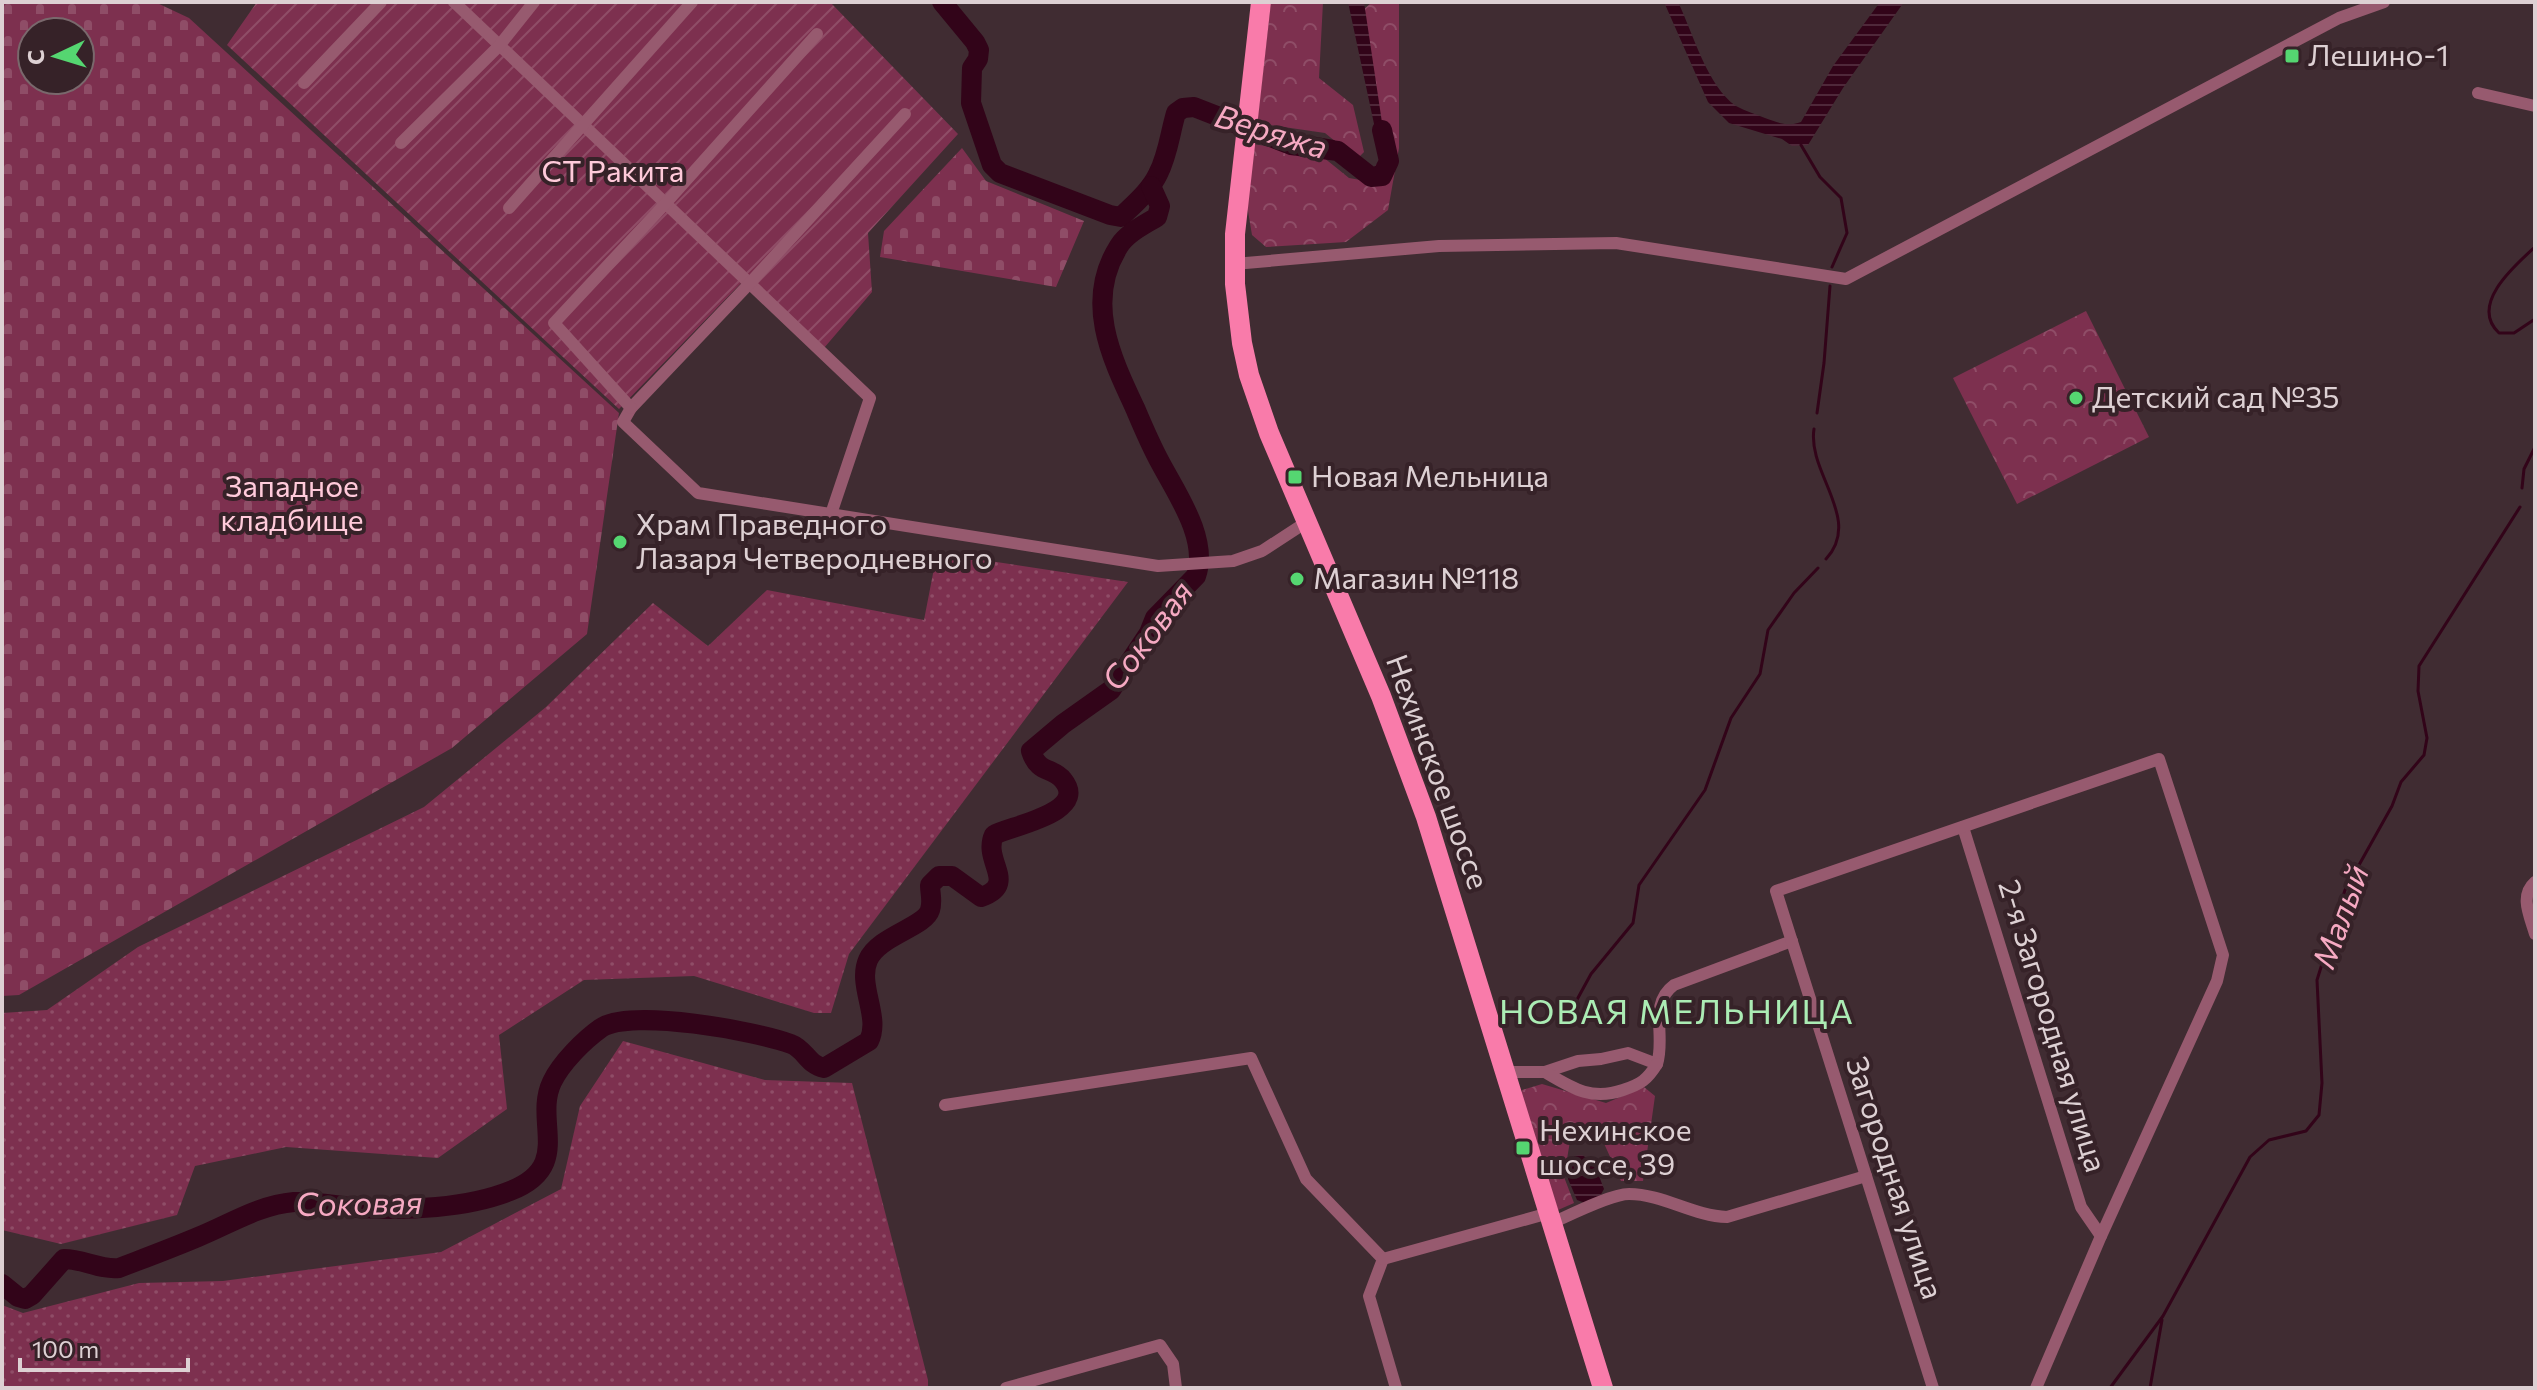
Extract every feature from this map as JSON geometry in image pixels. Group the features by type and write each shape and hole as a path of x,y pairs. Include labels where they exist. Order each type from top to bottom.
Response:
{"main road":[{"name":"Нехинское шоссе","path":"1261,2 1234,264 1239,326 1249,375 1305,523 1397,738 1442,869 1603,1388"}],"street":[{"path":"304,83 381,2"},
{"path":"454,2 870,398 831,514"},
{"path":"401,143 499,46 534,2"},
{"path":"509,208 692,2"},
{"path":"1234,264 1439,246 1616,243 1846,279 2339,18 2384,2"},
{"path":"631,408 554,323 817,34"},
{"path":"2478,93 2535,106"},
{"path":"905,114 631,408 623,422 698,493 1158,566 1233,561 1262,551 1305,523"},
{"path":"1963,827 2159,759 2223,955 2217,981 2036,1388"},
{"name":"Загородная улица","path":"1933,1388 1776,891 1963,827"},
{"name":"2-я Загородная улица","path":"1963,827 2081,1207 2101,1236"},
{"path":"2531,887 2526,904 2535,934"},
{"path":"1545,1072 1580,1092 1605,1096 1644,1083 1657,1064 1662,1049 1659,1004 1665,991 1792,941"},
{"path":"1505,1072 1545,1072 1578,1061 1628,1053 1657,1064"},
{"path":"945,1105 1251,1058 1306,1179 1383,1259"},
{"path":"1383,1259 1550,1218 1627,1194 1707,1215 1727,1217 1866,1176"},
{"path":"1383,1259 1369,1296 1396,1388"},
{"path":"1006,1388 1160,1345 1173,1364 1176,1388"}],"green space":[{"name":"Западное кладбище","path":"2,2 155,2 189,18 619,413 587,634 452,748 19,995 2,996"},
{"name":"СТ Ракита","path":"257,2 830,2 958,134 868,233 872,292 824,348 748,276 619,409 227,45"},
{"path":"1271,2 1323,2 1319,78 1353,105 1364,152 1357,159 1325,133 1257,123"},
{"path":"1372,2 1399,2 1399,148 1388,210 1346,242 1266,247 1252,235 1245,193 1252,144 1318,153 1349,178 1372,182 1385,153 1362,11"},
{"path":"962,148 986,181 1084,221 1056,287 880,257 884,231"},
{"path":"2086,311 2149,437 2017,504 1953,378"},
{"path":"937,553 1128,582 849,954 831,1013 814,1013 694,976 584,980 499,1035 507,1109 438,1158 286,1147 195,1166 177,1215 61,1244 2,1230 2,1013 47,1010 138,947 424,807 546,707 653,603 708,646 767,590 924,620"},
{"path":"623,1041 765,1080 852,1083 928,1388 2,1388 2,1305 23,1313 139,1283 223,1281 441,1252 561,1189 580,1106"},
{"path":"1542,1084 1606,1103 1644,1087 1655,1096 1643,1181 1621,1181 1602,1139 1571,1135 1564,1177 1574,1203 1558,1210 1521,1099 1522,1090"}],"water":[{"path":"1348,2 1364,2 1387,156 1384,166 1372,175 1366,175 1337,151 1264,139 1265,128 1334,140 1367,166 1374,167 1379,161 1380,152"},
{"path":"1664,2 1678,2 1709,72 1726,97 1736,106 1787,124 1801,122 1833,66 1880,2 1904,2 1843,88 1808,145 1792,146 1782,139 1729,123 1708,102"},
{"path":"1582,1155 1594,1163 1604,1189 1599,1198 1585,1203 1577,1200 1568,1179 1574,1156"}],"waterway":[{"name":"Веряжа","path":"942,2 979,50 972,68 971,103 992,165 1000,173 1110,215 1121,217 1151,186 1164,159 1176,113 1183,108 1194,107 1291,145 1338,151 1371,177 1382,176 1389,161 1382,130"},
{"path":"1801,145 1820,177 1841,198 1847,233 1832,267"},
{"name":"Соковая","path":"2,1284 25,1299 64,1259 119,1268 281,1204 303,1202 360,1208 417,1208 456,1205 510,1191 529,1181 541,1169 548,1142 547,1097 556,1075 587,1039 601,1028 616,1022 665,1021 751,1033 791,1044 814,1064 824,1068 869,1041 872,1022 865,970 873,952 926,916 931,903 930,885 939,876 952,876 981,897 992,892 999,879 992,854 994,835 1057,810 1066,801 1068,791 1063,780 1042,767 1031,751 1111,690 1149,633 1155,618 1196,576 1199,562 1195,533 1117,369 1102,308 1103,287 1122,241 1157,217 1160,206 1151,186"},
{"name":"Малый","path":"2535,247 2506,275 2492,298 2489,310 2491,322 2499,333 2514,333 2535,319"},
{"path":"1817,413 1830,286"},
{"path":"1814,429 1818,462 1837,512 1839,528 1836,544 1826,559"},
{"name":"Малый","path":"2522,488 2524,469 2535,447"},
{"name":"Малый","path":"2110,1388 2163,1316 2250,1157 2269,1140 2306,1131 2319,1115 2322,1083 2317,980 2345,890 2392,806 2401,782 2424,755 2427,738 2418,691 2419,666 2520,507"},
{"path":"1573,1007 1591,974 1633,923 1639,885 1705,790 1731,718 1760,674 1768,630 1794,593 1818,568"},
{"path":"2150,1388 2162,1320"}],"place":[{"name":"Лешино-1","path":"2292,56"},
{"name":"Детский сад №35","path":"2076,398"},
{"name":"Новая Мельница","path":"1295,477"},
{"name":"Храм Праведного Лазаря Четверодневного","path":"620,542"},
{"name":"Магазин №118","path":"1297,579"},
{"name":"Нехинское шоссе, 39","path":"1523,1148"}],"district":[{"name":"НОВАЯ МЕЛЬНИЦА","path":"1677,1012"}]}
